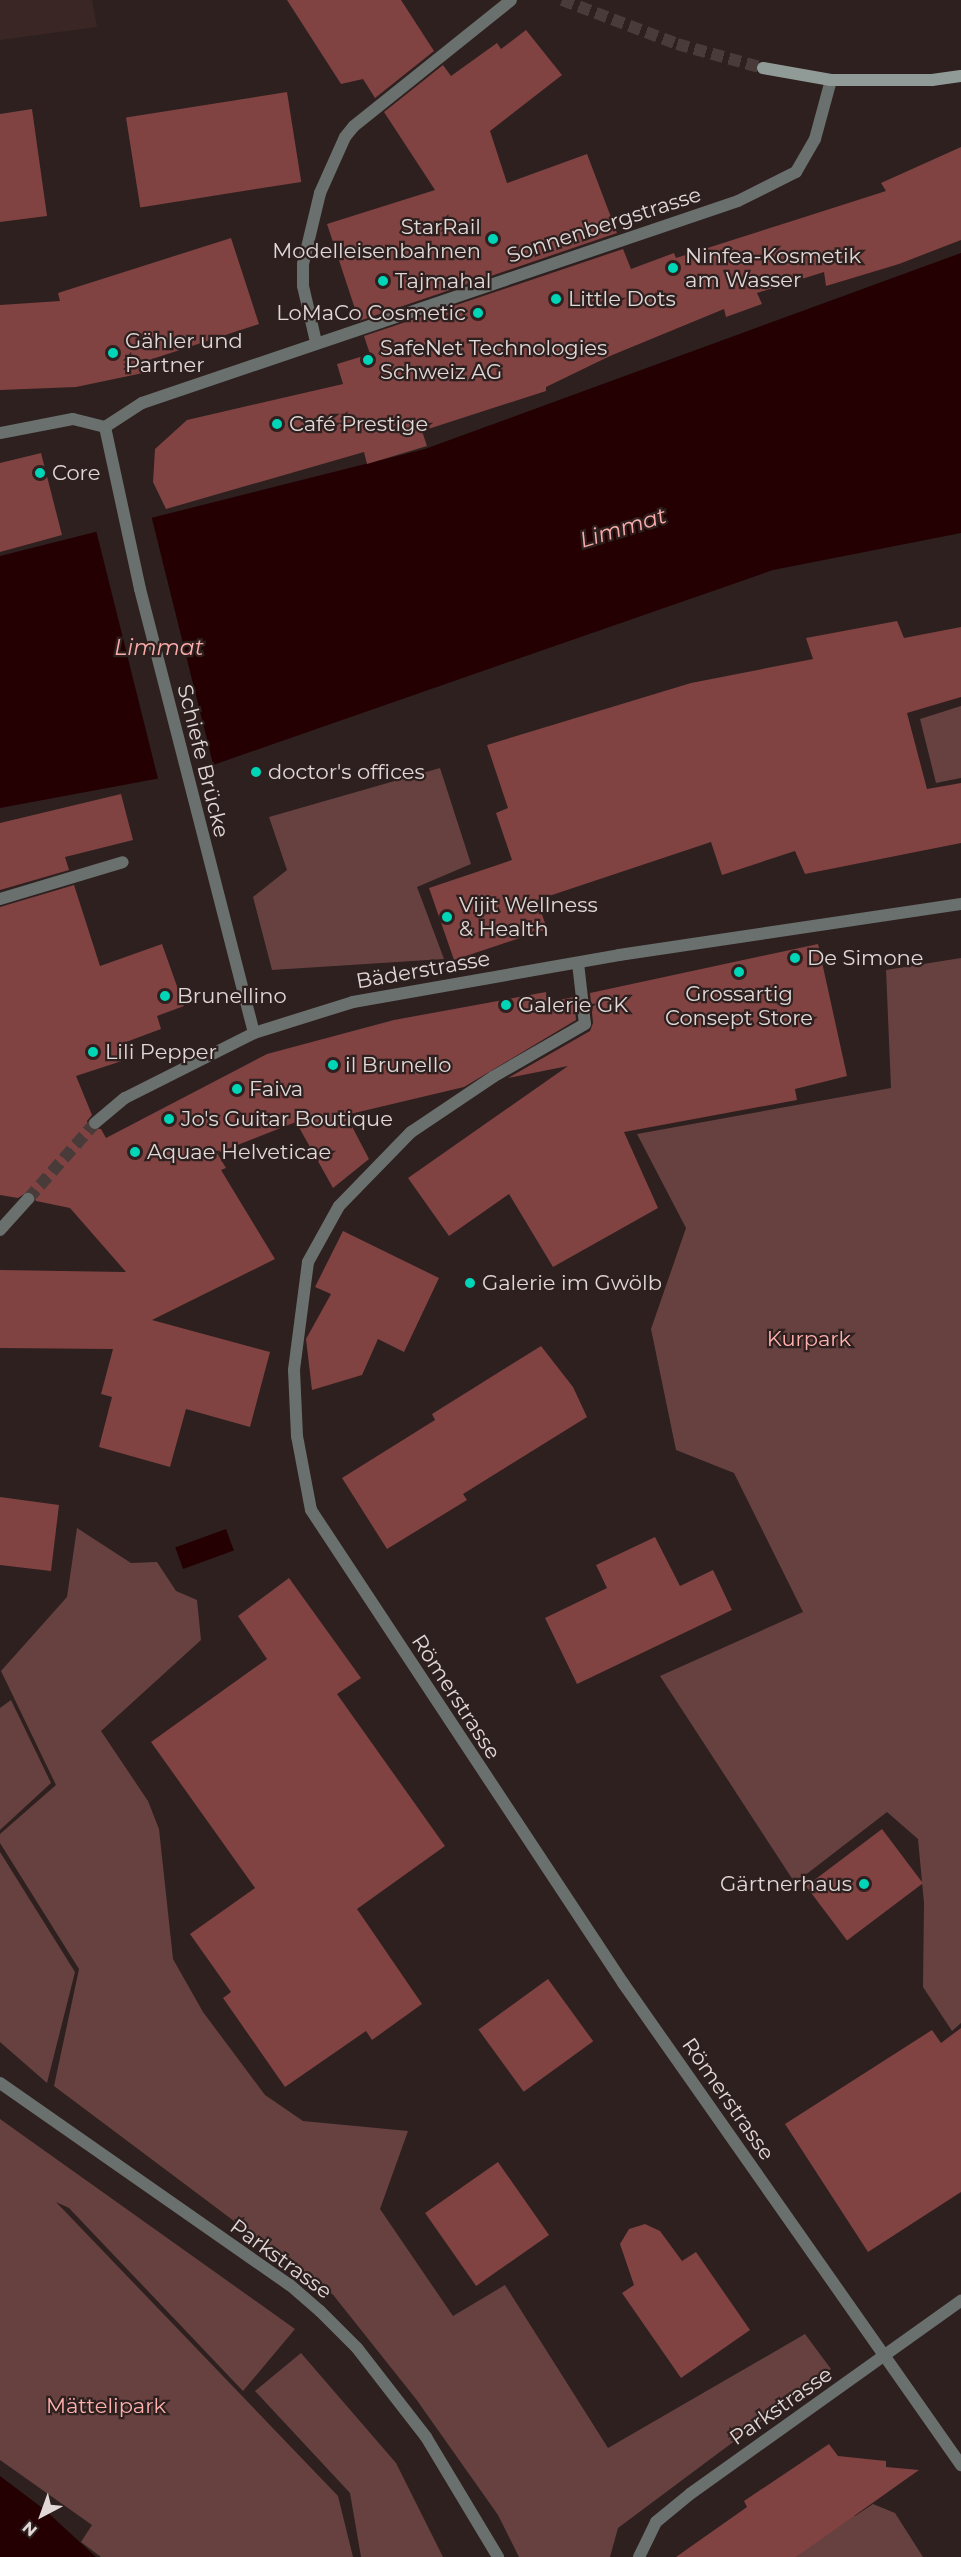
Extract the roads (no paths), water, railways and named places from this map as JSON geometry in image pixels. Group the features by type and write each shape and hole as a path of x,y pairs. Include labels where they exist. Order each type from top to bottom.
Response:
{"main road":[{"path":"763,68 831,80 932,80 961,76"}],"street":[{"path":"316,342 303,286 303,264 320,193 345,137 354,126 511,0"},
{"name":"Sonnenbergstrasse","path":"105,427 142,403 316,342 738,201 796,172 814,140 831,80"},
{"path":"0,433 73,419 105,427"},
{"name":"Schiefe Brücke","path":"105,427 119,501 226,931 254,1033"},
{"path":"0,899 123,862"},
{"name":"Bäderstrasse","path":"95,1123 125,1098 254,1033 352,1002 578,963 961,904"},
{"name":"Römerstrasse","path":"578,963 585,1024 493,1077 411,1132 339,1206 308,1262 294,1370 297,1436 311,1510 623,1983 961,2465"},
{"path":"0,1230 28,1199"},
{"name":"Parkstrasse","path":"0,2082 290,2285 320,2311 357,2348 426,2437 498,2557"},
{"name":"Parkstrasse","path":"639,2557 656,2522 690,2494 886,2356 910,2333 961,2301"}],"water":[{"name":"Limmat","path":"961,253 961,533 773,570 193,772 0,808 0,556 425,449"},
{"path":"226,1529 234,1551 183,1569 175,1547"},
{"path":"0,2476 45,2510 96,2557 0,2557"}],"tunnel":[{"path":"562,0 677,44 763,68"},
{"path":"28,1199 95,1123"}],"place":[{"name":"StarRail Modelleisenbahnen","path":"493,239"},
{"name":"Ninfea-Kosmetik am Wasser","path":"673,268"},
{"name":"Tajmahal","path":"383,281"},
{"name":"Little Dots","path":"556,299"},
{"name":"LoMaCo Cosmetic","path":"478,313"},
{"name":"Gähler und Partner","path":"113,353"},
{"name":"SafeNet Technologies Schweiz AG","path":"368,360"},
{"name":"Café Prestige","path":"277,424"},
{"name":"Core","path":"40,473"},
{"name":"doctor's offices","path":"256,772"},
{"name":"Vijit Wellness & Health","path":"447,917"},
{"name":"De Simone","path":"795,958"},
{"name":"Grossartig Consept Store","path":"739,972"},
{"name":"Brunellino","path":"165,996"},
{"name":"Galerie GK","path":"506,1005"},
{"name":"Lili Pepper","path":"93,1052"},
{"name":"il Brunello","path":"333,1065"},
{"name":"Faiva","path":"237,1089"},
{"name":"Jo's Guitar Boutique","path":"169,1119"},
{"name":"Aquae Helveticae","path":"135,1152"},
{"name":"Galerie im Gwölb","path":"470,1283"},
{"name":"Gärtnerhaus","path":"864,1884"}],"park label":[{"name":"Kurpark","path":"809,1339"},
{"name":"Mättelipark","path":"106,2406"}]}
